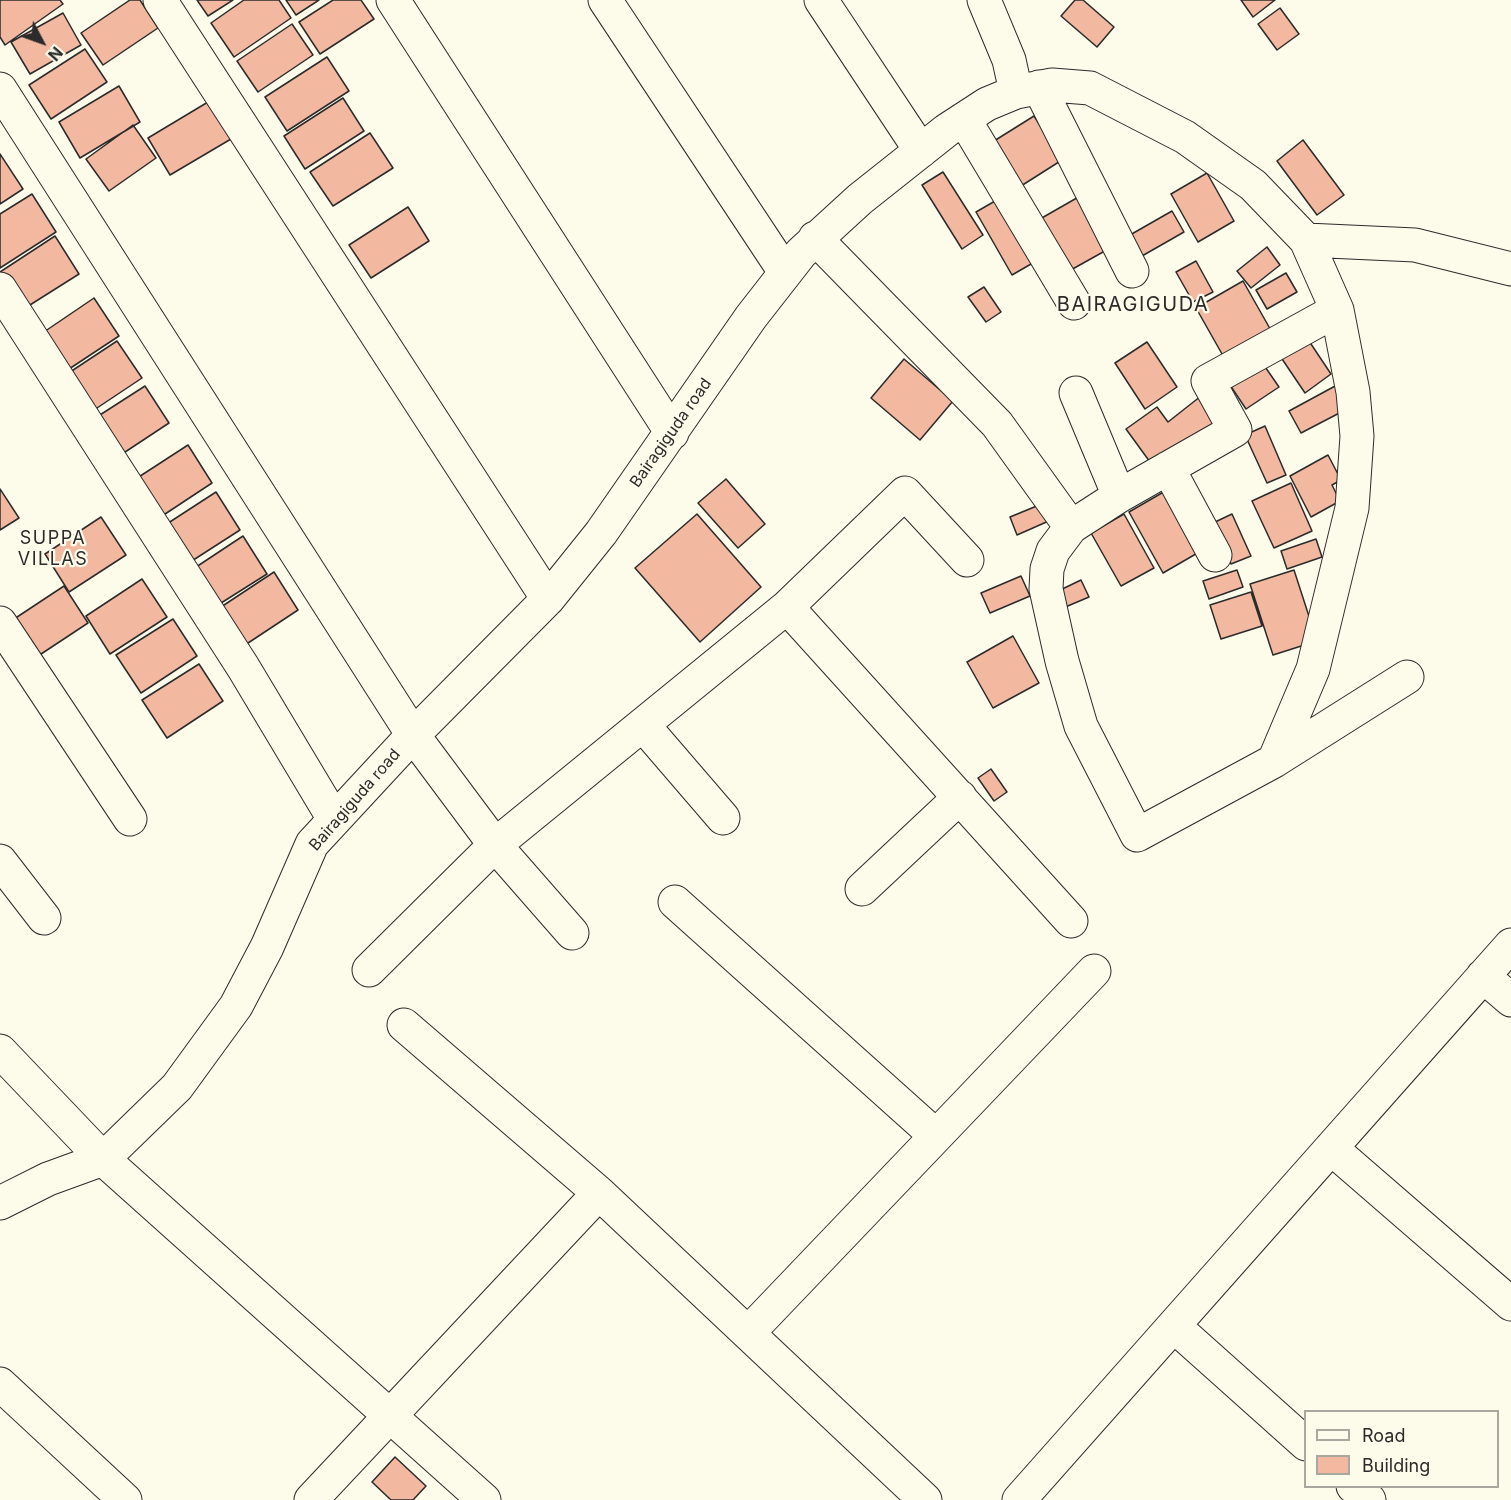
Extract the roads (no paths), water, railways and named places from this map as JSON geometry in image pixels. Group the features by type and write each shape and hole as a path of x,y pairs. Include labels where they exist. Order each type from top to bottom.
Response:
{"street":[{"path":"160,0 548,599"},
{"path":"393,0 672,433"},
{"path":"605,0 786,272"},
{"path":"821,0 921,151"},
{"path":"984,0 1009,60 1028,89 1132,271"},
{"name":"Bairagiguda road","path":"0,1203 48,1179 103,1159 177,1087 236,1006 267,947 312,844 413,735 548,599 601,533 786,272 815,238 921,151 964,119 987,104 1028,89 1052,85 1090,88 1185,137 1253,185 1306,240"},
{"path":"0,89 413,735 495,845 572,933"},
{"path":"964,119 1074,303"},
{"path":"815,238 997,424 1071,527"},
{"path":"1274,761 1313,669 1352,508 1357,436 1353,392 1337,310 1306,240 1415,245 1511,269"},
{"path":"0,289 243,667 334,819"},
{"path":"1337,310 1208,381 1235,430 1119,496 1071,527 1053,551 1047,569 1049,599 1081,726 1137,835 1274,761 1407,677"},
{"path":"1076,393 1119,496"},
{"path":"1168,468 1215,555"},
{"path":"369,970 495,845 787,607 906,494 967,560"},
{"path":"787,607 1071,921"},
{"path":"0,623 130,819"},
{"path":"643,725 723,818"},
{"path":"862,889 960,797"},
{"path":"0,861 44,918"},
{"path":"675,902 936,1136"},
{"path":"1019,1500 1511,945"},
{"path":"748,1333 1094,972"},
{"path":"1484,976 1511,1000"},
{"path":"404,1025 599,1193 925,1500"},
{"path":"0,1051 103,1159 484,1500"},
{"path":"1330,1148 1511,1304"},
{"path":"311,1500 599,1193"},
{"path":"1173,1326 1304,1443"},
{"path":"0,1384 125,1500"},
{"path":"1355,1488 1369,1500"}],"district":[{"name":"BAIRAGIGUDA","path":"1133,305"},
{"name":"SUPPA VILLAS","path":"53,549"}]}
